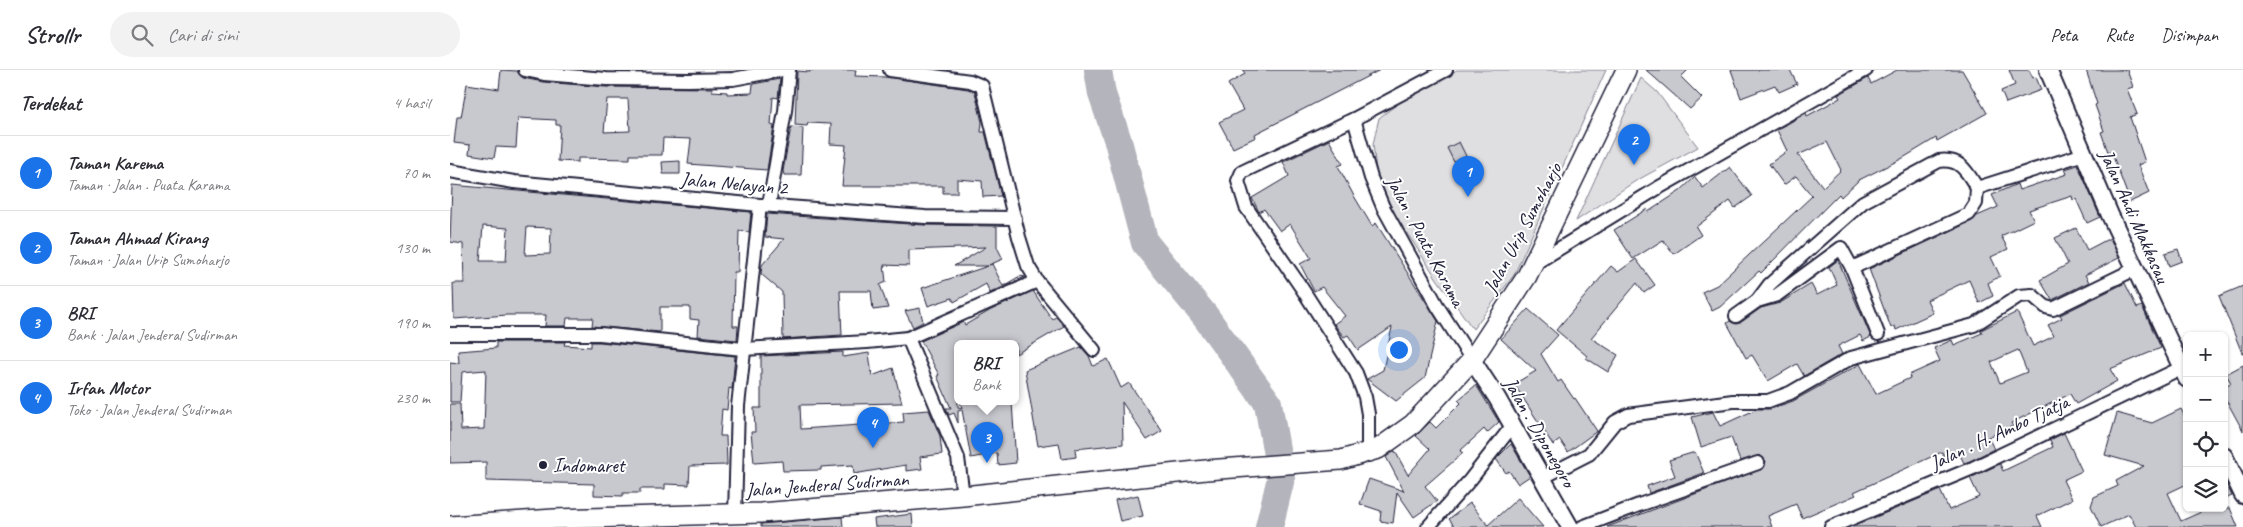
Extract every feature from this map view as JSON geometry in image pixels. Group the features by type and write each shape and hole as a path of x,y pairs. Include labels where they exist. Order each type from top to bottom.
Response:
{"main road":[{"name":"Jalan Urip Sumoharjo","path":"1206,470 1341,460 1378,449 1413,424 1472,360 1532,265 1626,70"},
{"name":"Jalan Jenderal Sudirman","path":"450,526 554,519 634,522 761,513 963,496 1206,470"}],"street":[{"path":"525,70 552,75 606,79 696,80 733,79 782,70"},
{"path":"735,514 738,406 744,349 764,205 785,111 789,70"},
{"path":"890,70 970,81 982,86 1025,258 1036,281 1094,350"},
{"path":"1368,452 1368,414 1365,397 1356,373 1301,287 1246,207 1238,181 1242,172 1354,118 1446,70"},
{"path":"1532,265 1658,188 1866,70"},
{"name":"Jalan Andi Makkasau","path":"2048,70 2135,269 2183,371"},
{"name":"Jalan . Puata Karama","path":"1354,118 1371,178 1383,207 1438,307 1472,360"},
{"path":"1977,188 2084,154"},
{"path":"1757,302 1776,279 1863,202 1940,162 1952,161 1963,166 1977,188 1976,203 1969,214 1852,268"},
{"name":"Jalan Nelayan 2","path":"450,171 523,183 764,205 925,217 1015,218"},
{"path":"1829,233 1841,248 1852,268 1878,334"},
{"path":"1736,316 1757,302 1777,295 1841,248"},
{"path":"1542,478 1589,454 1615,422 1628,414 1733,401 1768,401 1790,393 1851,358 1974,325 2019,296 2032,295 2046,307 2053,309 2135,269"},
{"path":"450,334 600,334 744,349 867,342 908,338 1036,281"},
{"path":"908,338 958,458 963,496"},
{"name":"Jalan . Diponegoro","path":"1472,360 1513,425 1570,527"},
{"name":"Jalan . H. Ambo Tjatja","path":"1831,527 1998,456 2183,373"},
{"path":"1428,527 1470,480 1513,425"},
{"path":"1582,527 1758,463"},
{"path":"2228,464 2243,495"}],"shaded area":[{"path":"1457,70 1606,70 1514,275 1473,329 1437,279 1396,216 1377,178 1373,144 1379,118 1413,92"},
{"path":"1641,78 1657,92 1698,147 1634,182 1576,221"}],"building":[{"path":"501,70 517,71 523,78 543,82 606,87 712,88 712,91 727,92 727,94 752,93 753,84 780,79 778,98 773,97 771,125 774,126 767,170 688,164 691,139 663,138 662,155 630,155 630,159 578,158 578,162 558,161 560,125 556,125 556,120 518,118 516,148 496,147 494,158 469,154 470,145 454,143 457,117 461,117 467,84 499,89","holes":["607,99 628,99 630,131 604,132"]},
{"path":"810,70 856,70 855,76 885,77 968,89 975,92 982,122 981,132 985,132 1001,196 983,197 982,181 957,179 957,193 943,193 943,186 842,186 846,145 830,144 831,124 808,123 807,126 795,125 797,71 810,72"},
{"path":"1243,70 1380,70 1255,134 1256,137 1233,148 1219,122 1243,110 1228,84 1245,74"},
{"path":"1646,70 1688,70 1681,77 1702,98 1690,109"},
{"path":"1731,70 1790,70 1797,84 1779,92 1775,85 1741,98"},
{"path":"1897,70 1962,70 1987,113 1937,141 1936,138 1903,158 1859,180 1841,197 1839,194 1761,273 1759,271 1720,307 1712,311 1702,292 1717,285 1812,196 1796,176 1784,185 1769,164 1787,151 1777,130 1806,113 1807,116 1840,98 1838,95 1868,78 1871,84","holes":["1827,142 1841,170 1823,187 1798,155"]},
{"path":"2009,70 2029,70 2033,78 2036,77 2041,90 2006,103 2001,91 2015,85"},
{"path":"2086,70 2127,70 2133,87 2127,89 2137,114 2130,117 2145,162 2138,165 2149,193 2130,202 2111,151 2108,152 2101,132 2104,131"},
{"path":"791,127 803,128 801,175 784,175 783,171"},
{"path":"1329,140 1343,164 1338,166 1372,226 1376,223 1438,321 1425,378 1396,401 1367,379 1383,370 1392,327 1358,350 1348,335 1344,337 1334,324 1345,316 1322,287 1314,291 1300,264 1311,258 1290,224 1280,231 1264,209 1259,212 1252,198 1289,176 1283,162"},
{"path":"1459,142 1466,156 1454,162 1447,148"},
{"path":"680,161 680,174 663,174 662,162"},
{"path":"2078,165 2100,217 2087,223 2076,199 2073,200 2072,196 2029,210 2034,220 2001,236 2008,249 1991,257 2000,276 1988,283 1993,296 1979,303 1969,280 1927,300 1933,313 1896,330 1895,326 1891,328 1869,269 1998,207 1992,195 2017,184 2019,190 2067,174 2065,169"},
{"path":"1730,167 1752,196 1735,208 1730,201 1696,227 1701,235 1674,254 1663,240 1633,259 1614,230 1647,209 1648,212 1680,191 1695,177 1703,188"},
{"path":"452,185 751,212 749,232 739,231 738,272 734,272 733,326 738,326 737,340 698,336 699,320 690,319 690,307 660,307 660,332 592,326 593,318 567,318 566,326 545,326 546,315 507,315 454,319 453,283 464,283 463,244 450,242","holes":["483,226 508,228 506,261 480,261","527,227 551,228 550,254 525,255"]},
{"path":"767,214 924,225 997,226 997,247 1003,259 989,265 992,264 1003,286 1020,276 1025,277 990,293 986,284 954,302 952,298 928,306 922,288 988,266 954,266 986,247 909,250 909,266 884,265 886,282 880,285 888,308 873,310 871,291 840,291 842,335 783,339 782,292 761,274 762,265 784,239 765,237"},
{"path":"2076,228 2087,250 2110,238 2119,258 2085,275 2089,282 2052,300 2040,280 2068,264 2055,238"},
{"path":"2178,249 2182,261 2169,266 2165,253"},
{"path":"1636,259 1655,285 1644,293 1637,283 1591,338 1618,355 1608,372 1586,358 1587,356 1556,330 1611,266 1618,272"},
{"path":"1838,260 1871,337 1863,341 1860,335 1838,346 1842,354 1804,376 1797,364 1768,381 1752,355 1746,358 1727,323 1730,321 1736,324 1740,323 1761,308 1780,303 1811,284 1817,295 1837,285 1829,267"},
{"path":"2125,283 2137,308 2142,306 2161,348 2110,369 2117,381 2076,404 2070,394 2011,423 2013,426 1988,437 1994,449 1970,461 1964,463 1958,451 1944,457 1942,452 1854,492 1856,495 1802,518 1796,504 1768,516 1772,527 1607,527 1764,468 1766,461 1760,455 1740,461 1731,437 1701,447 1692,417 1713,412 1720,426 1757,409 1770,409 1793,401 1860,364 1876,394 1910,378 1909,375 1940,361 1934,348 1952,340 1954,345 1982,333 1981,330 2017,312 2033,346 2054,336 2048,325 2062,318 2060,315","holes":["2018,350 2027,372 2000,383 1991,362"]},
{"path":"2243,286 2243,353 2242,353 2219,296"},
{"path":"1033,291 1052,319 1056,317 1064,326 1019,352 1019,340 954,340 954,405 962,408 961,405 1012,405 1016,463 998,465 997,453 971,458 962,410 958,411 958,423 954,413 949,415 946,408 951,408 937,376 939,375 921,341 963,322 965,325 991,310"},
{"path":"920,308 923,322 913,327 905,311"},
{"path":"1528,309 1558,335 1541,354 1558,382 1561,380 1597,431 1568,452 1560,440 1553,445 1514,384 1536,371 1501,339"},
{"path":"496,342 565,342 564,345 591,347 591,342 600,342 735,356 732,389 729,388 727,410 722,409 720,436 726,436 727,465 690,466 689,485 665,484 665,489 640,489 640,493 623,493 623,496 594,495 594,484 486,481 486,462 450,463 450,404 460,404 461,430 484,429 486,370 462,372 460,402 450,402 450,362 459,363 458,351 496,348"},
{"path":"1081,347 1089,356 1093,366 1108,359 1121,388 1129,383 1162,431 1147,440 1122,402 1123,444 1075,449 1076,457 1062,459 1059,443 1038,446 1025,370"},
{"path":"843,352 843,357 869,353 872,376 893,368 902,403 800,405 801,429 904,422 903,412 929,410 940,436 942,454 920,457 922,469 906,471 906,465 854,474 853,465 821,467 821,470 783,471 782,461 754,463 751,432 755,432 754,408 761,408 761,356"},
{"path":"2243,365 2243,431 2228,403 2228,384 2231,383 2228,373"},
{"path":"1476,385 1499,422 1487,433 1484,429 1460,451 1463,453 1425,486 1437,501 1414,517 1397,492 1393,523 1380,521 1381,511 1360,504 1369,479 1404,491 1386,457 1395,451 1408,475 1430,449 1416,436 1430,422 1436,428 1461,403 1458,400"},
{"path":"2181,409 2183,413 2183,486 2168,493 2181,521 2201,512 2228,512 2228,508 2230,508 2238,527 2136,527 2129,514 2101,527 2091,506 2094,497 2118,486 2116,481 2144,466 2105,455 2117,413 2152,423"},
{"path":"2064,433 2082,471 2063,480 2072,499 2037,516 2042,527 1852,527 1940,490 1949,510 1979,497 1970,478 2000,464 2003,471 2053,447 2050,440"},
{"path":"1511,444 1530,476 1518,484 1509,471 1506,473 1496,459"},
{"path":"1695,452 1704,473 1649,493 1647,486 1675,476 1669,460"},
{"path":"2228,488 2232,496 2228,498"},
{"path":"1138,495 1143,516 1120,521 1115,500"},
{"path":"1518,498 1543,527 1455,527 1449,519 1470,503 1488,525"},
{"path":"912,514 913,527 875,527 874,519"},
{"path":"842,517 843,527 761,527 761,524"}],"waterway":[{"path":"1098,70 1102,94 1118,141 1145,243 1205,316 1268,403 1281,478 1269,527"}],"place":[{"name":"Taman Ahmad Kirang","path":"1634,165"},
{"name":"Taman Karema","path":"1468,197"},
{"name":"Irfan Motor","path":"873,448"},
{"name":"BRI","path":"987,463"},
{"name":"Indomaret","path":"543,465"}]}
